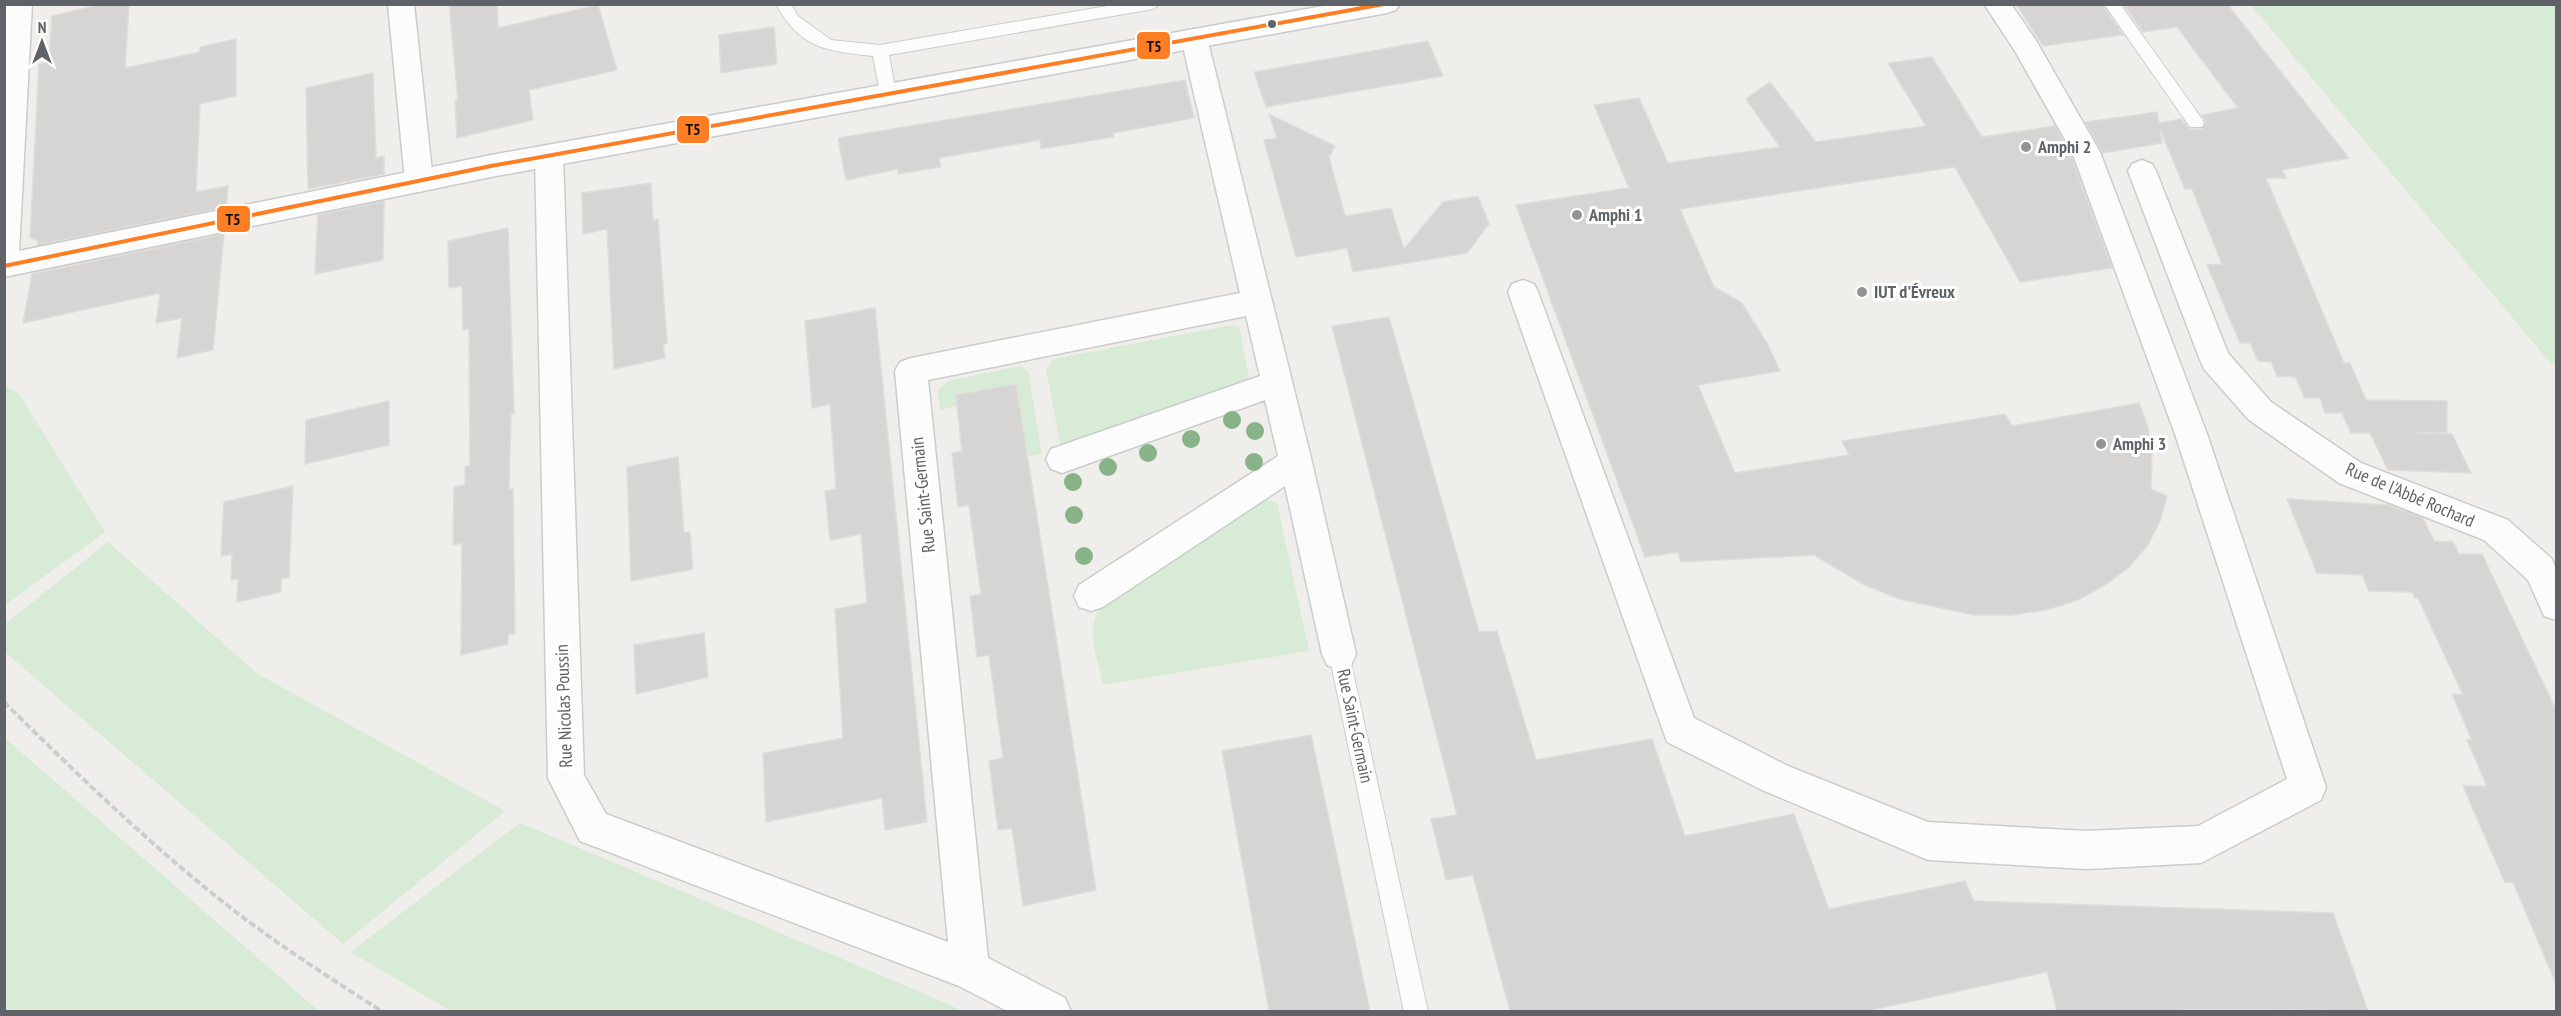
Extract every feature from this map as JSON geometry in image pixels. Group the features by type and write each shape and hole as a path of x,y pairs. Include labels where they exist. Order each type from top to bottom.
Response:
{"street":[{"path":"4,252 19,4"},
{"path":"401,4 419,181"},
{"path":"4,266 549,155 1194,38 1333,9 1387,4"},
{"path":"1523,292 1680,730 1775,778 1928,841 2087,850 2201,844 2308,787 2190,434 2086,152 2026,46 1997,4"},
{"name":"Rue Saint-Germain","path":"1194,38 1340,654"},
{"name":"Rue Nicolas Poussin","path":"549,155 566,778 593,828 970,969 1051,1011"},
{"name":"Rue de l'Abbé Rochard","path":"2142,171 2215,360 2259,411 2350,473 2496,530 2540,570 2556,605"},
{"name":"Rue Saint-Germain","path":"970,969 911,371 1257,302"},
{"path":"1062,459 1276,383"},
{"path":"1090,596 1296,462"}],"lane":[{"path":"783,4 792,20 828,45 880,51 1153,4"},
{"path":"2111,4 2196,123"},
{"path":"880,51 888,93"},
{"name":"Rue Saint-Germain","path":"1340,654 1416,1011"}],"path":[{"path":"4,702 77,774 218,898 322,973 383,1011"}],"green space":[{"path":"2251,5 2556,5 2556,363 2551,364"},
{"path":"1231,325 1239,327 1250,382 1061,448 1046,370 1053,359"},
{"path":"1021,366 1028,371 1042,454 1027,457 1016,384 956,395 957,406 940,410 938,390 948,381"},
{"path":"4,385 19,394 105,532 5,605"},
{"path":"1260,497 1277,503 1309,651 1103,685 1093,635 1093,626 1100,608"},
{"path":"108,542 258,674 505,811 343,944 5,652 5,624"},
{"path":"5,738 319,1011 5,1011"},
{"path":"520,823 962,1011 451,1011 350,952"}],"building":[{"path":"102,4 129,4 125,68 200,52 200,47 236,39 236,96 200,104 196,192 228,186 226,207 37,245 38,241 30,237 39,64 49,61 52,16"},
{"path":"449,4 497,4 498,28 598,5 617,70 529,90 533,120 457,138 455,100 458,100"},
{"path":"2016,4 2102,4 2123,35 2043,46"},
{"path":"2123,4 2227,4 2349,158 2282,170 2286,178 2266,178 2344,363 2350,363 2366,400 2447,401 2447,433 2416,433 2452,434 2471,473 2388,470 2370,433 2351,433 2342,413 2325,413 2320,398 2305,398 2295,377 2277,376 2271,362 2258,361 2250,343 2240,343 2207,265 2222,264 2192,189 2185,189 2160,129 2162,143 2103,153 2085,122 2157,112 2159,123 2181,119 2190,129 2202,129 2206,122 2202,115 2238,108 2177,27 2143,32"},
{"path":"774,27 777,64 721,73 719,35"},
{"path":"1428,41 1443,76 1266,107 1254,72"},
{"path":"1932,57 1982,137 2055,126 2070,153 2112,268 2020,282 1955,167 1680,209 1714,287 1742,303 1767,343 1780,371 1698,385 1735,473 1849,455 1842,441 2005,414 2012,426 2139,403 2148,427 2152,455 2151,489 2167,496 2160,521 2148,545 2129,567 2105,585 2078,600 2046,610 2011,615 1974,615 1899,599 1863,584 1814,555 1681,562 1678,552 1645,557 1516,205 1629,188 1594,105 1639,98 1668,163 1780,147 1746,99 1770,82 1816,142 1926,126 1888,63"},
{"path":"373,73 376,158 384,156 384,174 308,189 306,88"},
{"path":"1185,80 1194,118 1113,133 1114,137 1041,149 1040,140 939,158 941,167 898,174 898,169 846,180 838,138"},
{"path":"1269,114 1335,146 1329,157 1345,216 1391,208 1404,249 1443,202 1478,196 1489,224 1467,253 1353,272 1347,248 1296,257 1264,140 1277,138"},
{"path":"651,183 653,221 658,219 667,343 663,344 665,358 614,369 607,229 583,234 582,193"},
{"path":"384,201 383,260 315,274 318,215"},
{"path":"508,228 514,413 511,414 509,490 513,489 515,633 508,635 508,644 461,655 462,543 453,545 454,487 465,485 465,467 470,465 469,329 463,330 462,286 449,288 448,241"},
{"path":"224,234 213,350 177,358 182,318 156,323 160,293 23,323 32,274"},
{"path":"875,308 927,822 885,830 882,798 766,822 763,753 843,738 835,609 867,603 861,534 830,540 825,491 836,489 830,404 812,408 805,321"},
{"path":"1389,317 1479,632 1497,631 1536,760 1652,739 1685,836 1794,814 1829,909 1965,881 1974,901 2333,913 2368,1011 2183,1009 2184,1011 2057,1011 2047,972 1867,1011 1510,1011 1473,875 1446,880 1431,819 1457,815 1332,326"},
{"path":"1016,384 1096,890 1023,906 1012,828 998,830 989,761 1003,758 989,655 977,657 970,596 981,594 969,505 958,507 952,453 962,451 956,395"},
{"path":"389,401 389,445 305,464 306,420"},
{"path":"678,457 684,533 690,532 693,569 631,581 627,467"},
{"path":"293,486 289,577 281,579 281,592 237,602 238,579 231,580 232,554 221,556 224,502"},
{"path":"2287,499 2389,505 2423,518 2434,541 2453,542 2459,554 2482,554 2556,710 2556,984 2513,882 2505,883 2463,786 2487,786 2467,740 2472,740 2452,694 2463,695 2418,598 2415,598 2412,592 2369,591 2362,575 2317,573"},
{"path":"704,633 708,677 636,694 634,645"},
{"path":"1311,735 1370,1011 1269,1011 1222,751"}],"transit line":[{"name":"T5","path":"4,266 491,166 1384,4"}],"place":[{"name":"Amphi 2","path":"2026,147"},
{"name":"Amphi 1","path":"1577,215"},
{"name":"IUT d'Évreux","path":"1862,292"},
{"name":"Amphi 3","path":"2101,444"}]}
